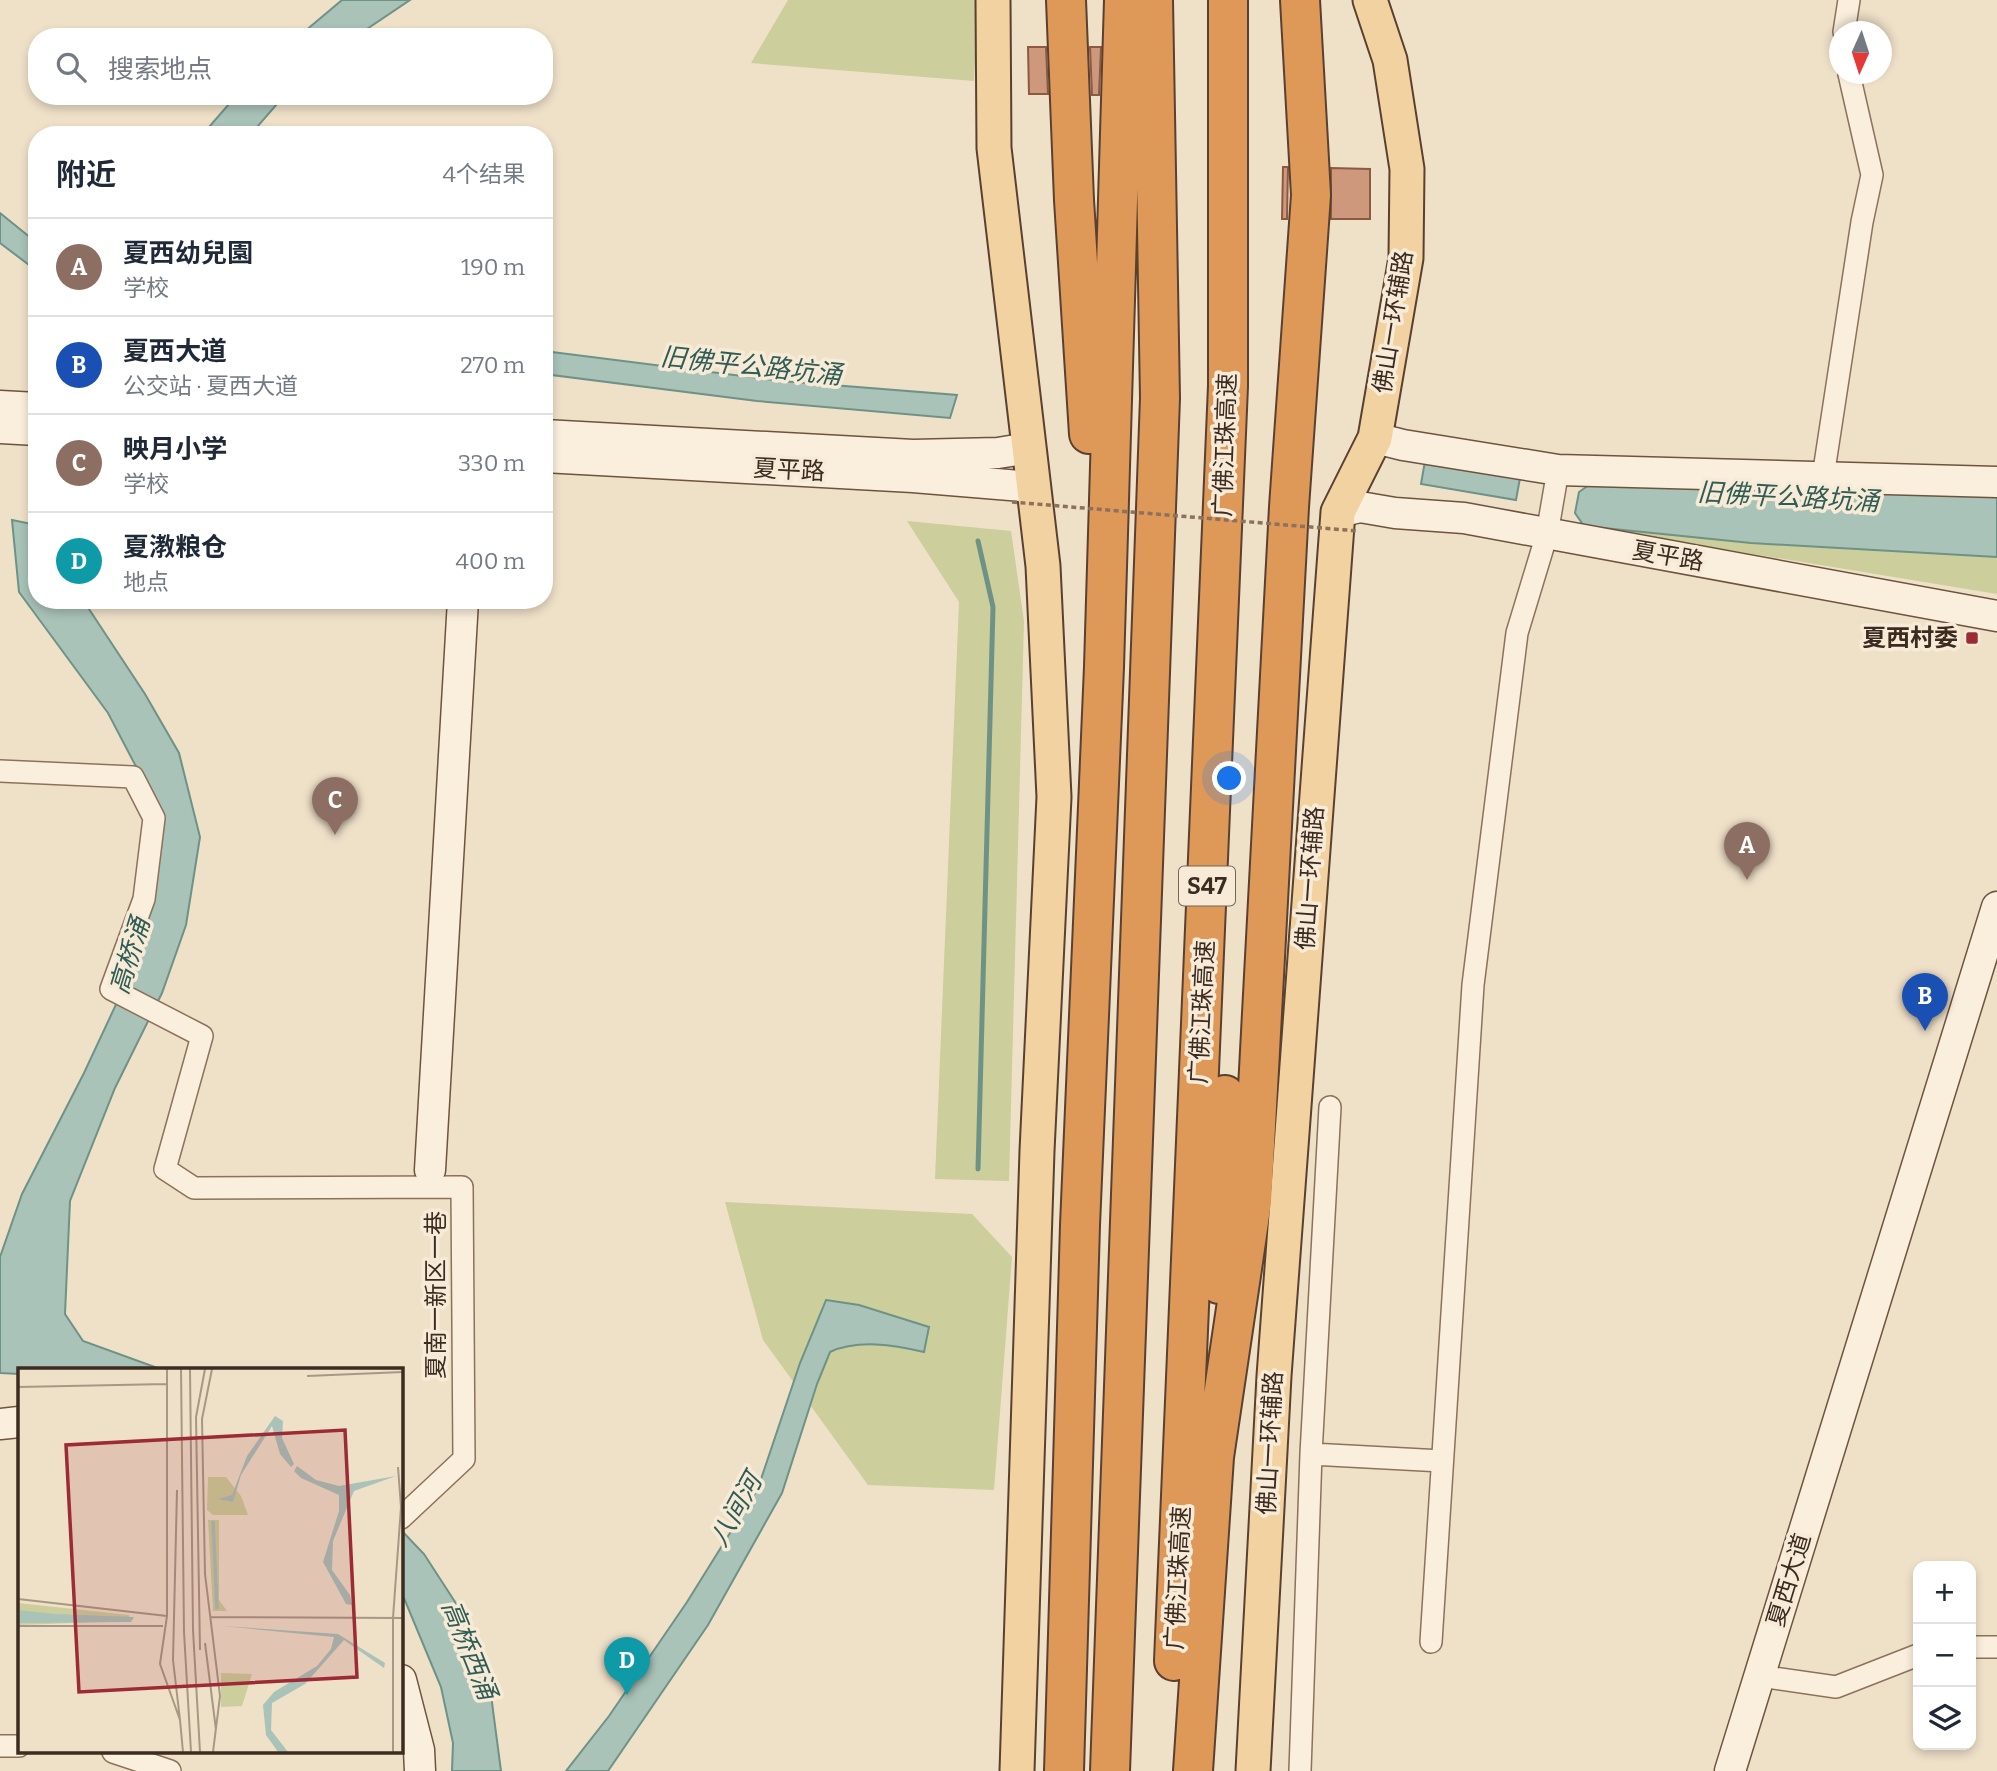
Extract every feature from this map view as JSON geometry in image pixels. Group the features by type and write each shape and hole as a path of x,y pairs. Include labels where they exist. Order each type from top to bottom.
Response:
{"highway":[{"path":"1066,0 1074,200 1104,667"},
{"path":"1064,1771 1080,1239 1104,667 1124,0"},
{"name":"S47","path":"1110,1771 1160,398 1153,0"},
{"name":"广佛江珠高速","path":"1168,1771 1183,1479 1228,386 1228,0"},
{"path":"1214,1457 1253,1187 1289,507 1311,195 1300,0"},
{"path":"1193,1771 1214,1457 1240,609 1225,461"}],"main road":[{"path":"993,0 994,148 1029,448 1023,495 1043,566 1054,797 1037,1151 1017,1771"},
{"name":"佛山一环辅路","path":"1253,1771 1274,1376 1348,522 1375,438 1406,258 1407,169 1390,60 1370,0"},
{"path":"0,407 28,408"},
{"path":"0,428 28,430"},
{"name":"夏平路","path":"553,435 913,455 998,453 1029,448"},
{"path":"1375,438 1558,470 1997,482"},
{"name":"夏平路","path":"553,457 900,476 1023,495"},
{"name":"夏平路","path":"1348,522 1360,507 1395,513 1464,518 1997,616"},
{"path":"430,1170 462,609"},
{"name":"夏西大道","path":"1730,1771 1986,971 1997,907"},
{"path":"0,1424 18,1422"},
{"path":"402,1684 419,1751 420,1771"}],"street":[{"path":"1846,21 1849,0"},
{"path":"1823,477 1862,222 1872,175 1851,84"},
{"path":"1431,1642 1473,985 1517,633 1547,534 1558,470"},
{"name":"夏南一新区一巷","path":"0,771 133,777 154,818 144,899 111,989 202,1036 165,1169 194,1188 462,1187 464,1459 402,1517"},
{"path":"1300,1771 1311,1454 1330,1107"},
{"path":"1311,1454 1442,1461"},
{"path":"1976,1647 1997,1647"},
{"path":"1759,1676 1836,1687 1913,1657"},
{"path":"0,1746 18,1746"},
{"path":"119,1754 170,1771"}],"path":[{"path":"1023,495 1348,522"}],"green space":[{"path":"788,0 978,0 974,81 751,63"},
{"path":"1615,486 1997,493 1997,594 1613,531"},
{"path":"907,521 1011,531 1024,621 1009,1181 935,1179 959,602"},
{"path":"725,1202 972,1214 1012,1257 994,1490 868,1485 763,1340"}],"water":[{"path":"342,0 410,0 368,28 309,28"},
{"path":"228,105 276,105 258,126 210,126"},
{"path":"0,213 28,236 28,264 0,243"},
{"path":"553,352 782,381 957,395 950,418 757,401 553,375"},
{"path":"1425,461 1520,478 1516,500 1421,484"},
{"name":"旧佛平公路坑涌","path":"1599,478 1997,497 1997,557 1751,543 1584,526 1575,513 1579,492"},
{"path":"12,520 28,523 28,604 19,592"},
{"path":"32,609 89,609 145,694 179,753 200,837 186,925 162,993 115,1088 70,1201 65,1314 83,1341 157,1368 18,1368 18,1374 0,1373 0,1257 22,1194 84,1073 126,983 147,915 142,778 108,713"},
{"path":"826,1300 859,1305 929,1327 924,1352 888,1345 864,1344 830,1352 782,1493 708,1625 608,1771 566,1771 609,1716 687,1602 758,1488 800,1363"},
{"name":"高桥西涌","path":"402,1531 424,1554 470,1625 488,1672 501,1771 452,1771 453,1743 441,1687 402,1593"}],"building":[{"path":"1028,47 1046,47 1048,94 1029,94"},
{"path":"1090,47 1101,47 1099,95 1092,95"},
{"path":"1283,167 1288,167 1287,219 1282,219"},
{"path":"1331,168 1370,169 1370,219 1331,219"}],"waterway":[{"path":"978,541 993,607 978,1169"}],"place":[{"name":"夏西村委","path":"1972,638"},
{"name":"映月小学","path":"335,835"},
{"name":"夏西幼兒園","path":"1747,880"},
{"name":"夏西大道","path":"1925,1031"},
{"name":"夏漖粮仓","path":"627,1695"}],"water label":[{"name":"高桥涌","path":"130,956"},
{"name":"八间河","path":"736,1510"}]}
